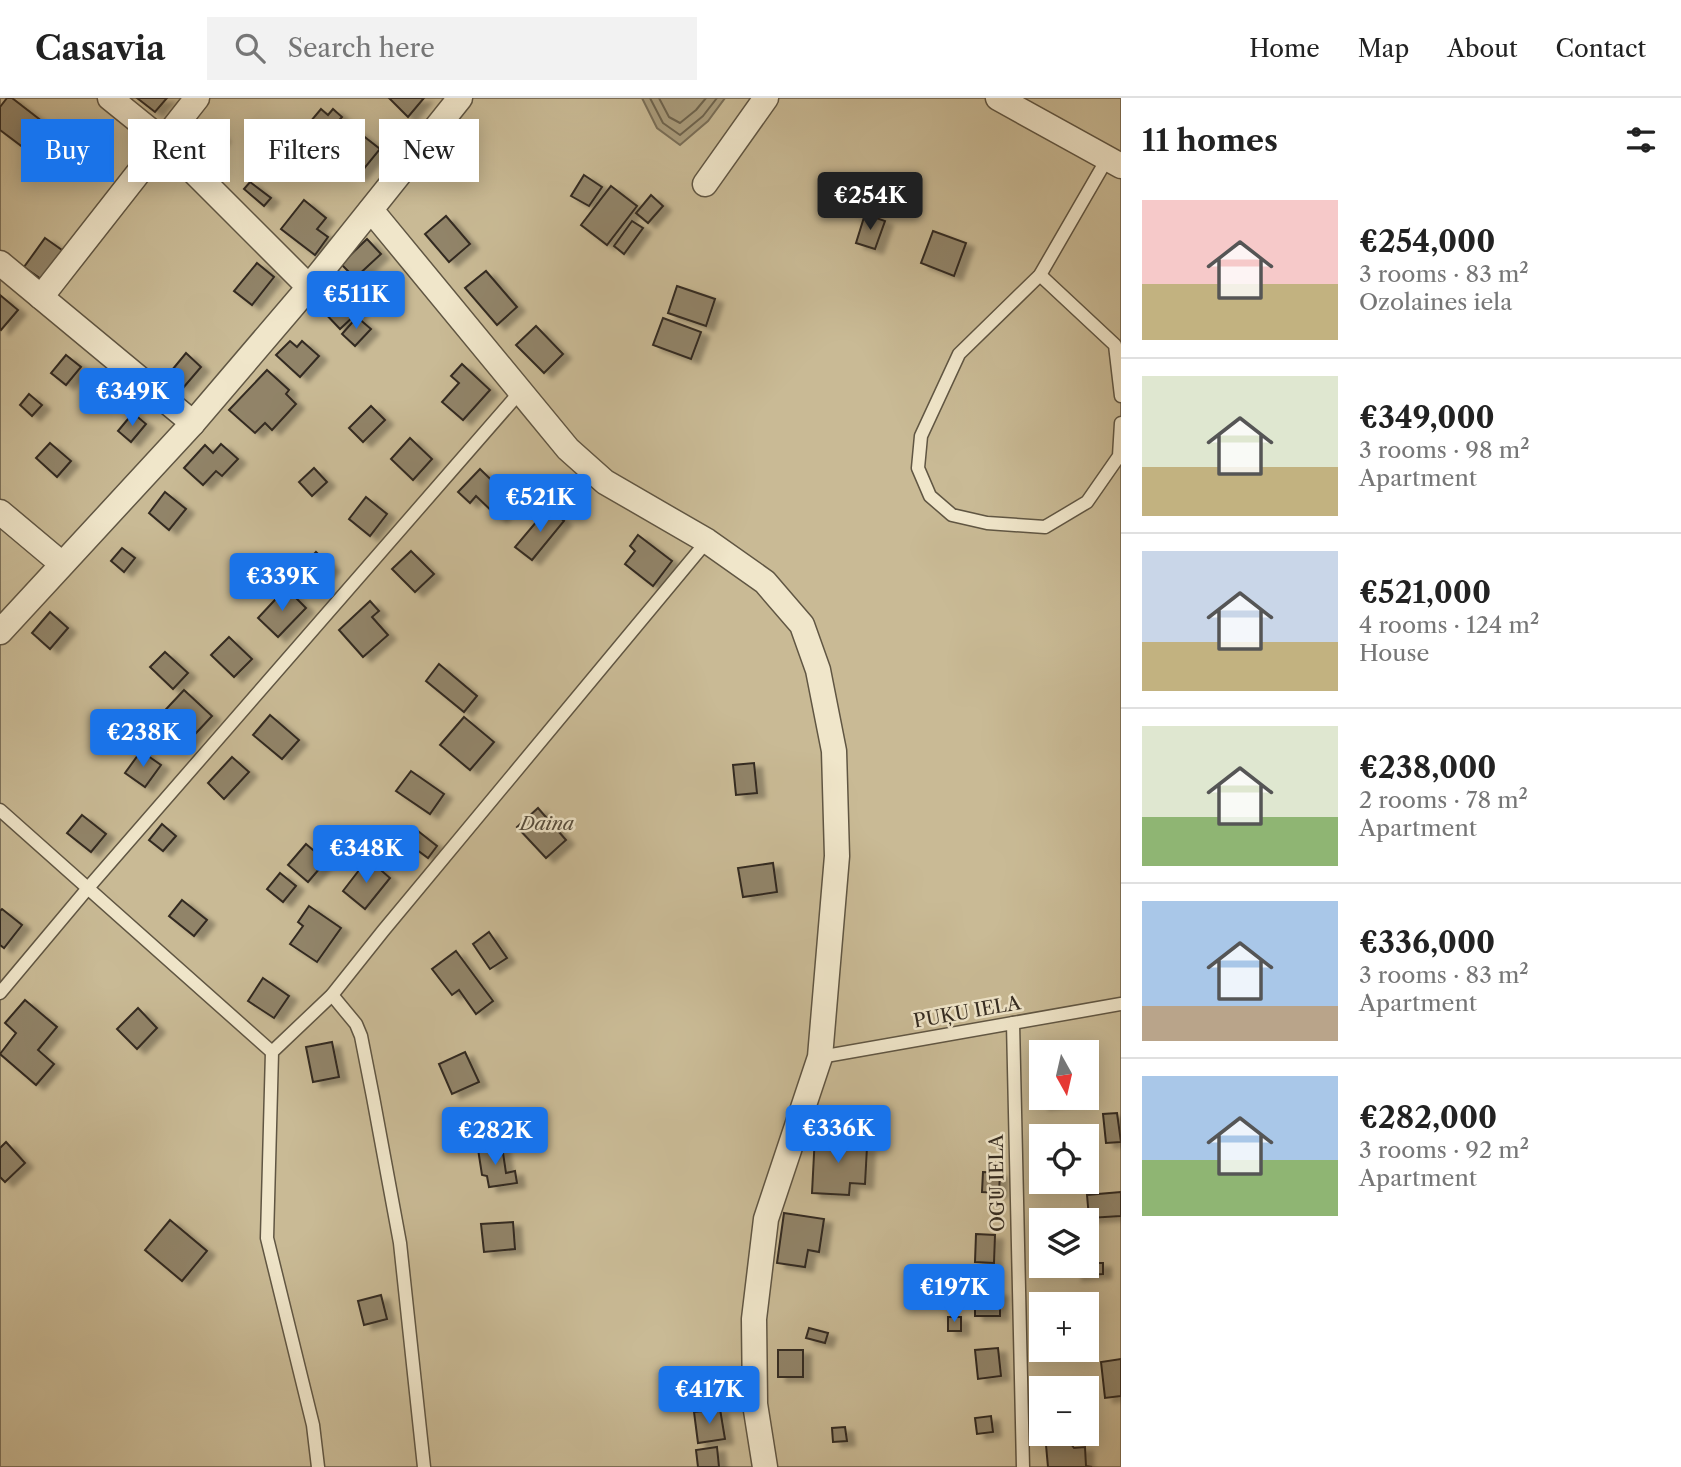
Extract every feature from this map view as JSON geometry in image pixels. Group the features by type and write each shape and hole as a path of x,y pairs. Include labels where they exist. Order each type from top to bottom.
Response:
{"street":[{"path":"110,98 136,119"},
{"path":"180,119 197,98"},
{"path":"0,632 192,423 309,287 460,98"},
{"path":"705,184 766,98"},
{"path":"1008,100 1114,163"},
{"path":"41,297 130,182"},
{"path":"204,182 309,287"},
{"path":"371,209 568,449 606,482 707,541 765,582 802,625 818,670 834,751 837,856 820,1057 766,1219 754,1319 755,1404 765,1467"},
{"path":"0,263 192,423"},
{"path":"0,512 62,564"}],"lane":[{"path":"1114,163 1040,275 959,354 920,436 918,468 930,496 952,515 986,523 1045,527 1087,502 1119,456 1121,423"},
{"path":"1040,275 1115,345 1121,396"},
{"path":"0,993 88,888 520,393"},
{"path":"318,1467 313,1425 267,1238 272,1052 332,995 707,541"},
{"path":"0,810 272,1052"},
{"path":"332,995 356,1024 361,1036 373,1097 400,1243 424,1467"},
{"name":"PUĶU IELA","path":"820,1057 1121,1004"},
{"name":"OGU IELA","path":"1013,1023 1023,1467"}],"green space":[{"name":"Daina","path":"0,98 1121,98 1121,1467 0,1467"}],"water":[{"path":"642,98 725,98 708,121 680,145 657,128"}],"building":[{"path":"7,98 12,98 39,119 21,119 21,146 0,130 0,107"},
{"path":"137,98 167,98 155,112"},
{"path":"389,98 424,98 408,117"},
{"path":"321,109 328,115 333,109 342,117 340,119 313,119"},
{"path":"365,137 379,150 365,167"},
{"path":"584,175 602,187 589,206 571,196"},
{"path":"250,182 271,198 264,206 244,189"},
{"path":"611,186 637,206 607,245 581,225"},
{"path":"651,195 663,206 648,223 636,213"},
{"path":"304,200 326,218 317,229 328,237 315,255 281,229"},
{"path":"865,214 885,221 875,249 856,243"},
{"path":"446,216 470,244 449,262 425,234"},
{"path":"632,221 643,228 624,254 614,246"},
{"path":"933,231 966,243 954,276 921,263"},
{"path":"45,238 69,255 48,284 24,267"},
{"path":"367,239 381,254 355,278 341,264"},
{"path":"257,263 274,277 252,305 234,291"},
{"path":"486,271 517,307 497,325 465,288"},
{"path":"353,278 373,298 340,329 321,309"},
{"path":"677,286 715,299 706,326 668,313"},
{"path":"0,295 18,310 1,330 0,329"},
{"path":"357,317 371,329 355,346 342,334"},
{"path":"663,318 701,332 691,359 653,345"},
{"path":"536,326 563,354 544,373 516,345"},
{"path":"290,341 297,347 302,341 319,356 300,377 276,355"},
{"path":"186,353 201,367 183,388 168,375"},
{"path":"66,355 81,367 66,385 51,373"},
{"path":"462,364 490,390 463,420 442,402 459,383 451,376"},
{"path":"267,370 289,390 286,394 296,404 272,430 265,423 255,433 229,410"},
{"path":"29,394 42,405 32,416 20,405"},
{"path":"371,406 385,420 363,442 349,428"},
{"path":"133,413 146,424 131,442 118,431"},
{"path":"410,438 432,459 413,480 391,459"},
{"path":"50,443 71,461 57,477 36,458"},
{"path":"221,444 238,459 222,476 216,471 203,485 184,468 205,445 213,453"},
{"path":"314,468 327,482 312,496 299,482"},
{"path":"480,469 514,502 499,518 476,496 470,503 458,492"},
{"path":"165,492 186,509 169,530 149,513"},
{"path":"366,497 387,514 370,536 349,519"},
{"path":"548,508 564,521 532,560 515,547"},
{"path":"638,535 672,561 653,586 625,564 635,551 630,546"},
{"path":"122,548 135,558 124,572 111,561"},
{"path":"411,551 434,574 415,592 392,569"},
{"path":"316,552 332,567 318,582 302,567"},
{"path":"286,588 306,608 278,637 258,618"},
{"path":"370,601 379,611 372,617 388,635 363,657 339,630"},
{"path":"50,612 68,628 50,649 32,633"},
{"path":"229,637 252,659 234,677 211,655"},
{"path":"165,652 188,673 173,689 150,667"},
{"path":"439,664 477,696 464,712 426,681"},
{"path":"184,690 212,716 184,746 156,720"},
{"path":"270,715 299,740 282,759 253,735"},
{"path":"464,717 494,742 470,770 440,745"},
{"path":"141,751 161,765 145,787 125,773"},
{"path":"232,757 249,772 224,799 208,783"},
{"path":"754,763 757,793 736,795 733,765"},
{"path":"411,771 444,794 430,814 396,791"},
{"path":"538,808 566,840 546,858 517,827"},
{"path":"82,815 106,834 91,852 67,833"},
{"path":"162,824 176,836 163,851 149,840"},
{"path":"418,831 437,846 428,858 409,844"},
{"path":"306,844 326,861 308,882 288,865"},
{"path":"773,863 777,892 743,897 738,868"},
{"path":"363,865 371,870 375,865 390,878 365,909 343,891"},
{"path":"280,873 296,886 283,902 267,889"},
{"path":"182,900 207,920 194,936 169,916"},
{"path":"309,906 341,928 317,962 290,944 303,926 298,922"},
{"path":"2,909 22,925 4,948 0,945"},
{"path":"489,932 507,958 490,969 473,944"},
{"path":"456,951 493,1001 476,1014 459,990 452,995 432,969"},
{"path":"263,978 289,996 274,1018 248,1001"},
{"path":"25,1000 57,1027 38,1050 54,1064 36,1085 0,1054 16,1033 5,1023"},
{"path":"138,1008 157,1028 137,1049 117,1029"},
{"path":"332,1042 339,1077 313,1082 306,1047"},
{"path":"465,1052 479,1082 452,1094 439,1064"},
{"path":"514,1112 517,1138 499,1140 496,1115"},
{"path":"1117,1113 1121,1142 1106,1143 1103,1114"},
{"path":"815,1135 855,1137 855,1146 867,1147 865,1184 850,1183 849,1195 812,1193"},
{"path":"6,1142 25,1163 5,1182 0,1177 0,1148"},
{"path":"502,1146 506,1173 515,1171 517,1183 489,1187 487,1176 482,1175 478,1149"},
{"path":"983,1172 1000,1173 999,1193 982,1192"},
{"path":"1121,1192 1121,1216 1099,1217 1099,1208 1088,1208 1087,1195"},
{"path":"784,1213 824,1219 819,1252 808,1250 805,1267 777,1263"},
{"path":"170,1220 207,1251 182,1281 145,1250"},
{"path":"513,1222 515,1249 484,1252 481,1224"},
{"path":"976,1234 995,1235 994,1263 975,1262"},
{"path":"1099,1263 1103,1263 1103,1274 1099,1274"},
{"path":"975,1291 1000,1292 1000,1316 975,1316"},
{"path":"381,1295 387,1319 364,1325 358,1301"},
{"path":"948,1317 961,1317 961,1331 948,1331"},
{"path":"809,1328 828,1333 825,1343 806,1338"},
{"path":"998,1348 1001,1376 978,1379 975,1350"},
{"path":"778,1350 803,1350 803,1377 778,1377"},
{"path":"1121,1359 1121,1396 1105,1398 1101,1362"},
{"path":"720,1409 725,1439 698,1443 694,1412"},
{"path":"991,1416 993,1432 977,1434 975,1418"},
{"path":"845,1427 847,1441 833,1442 832,1428"},
{"path":"1046,1446 1085,1447 1086,1466 1092,1467 1048,1467"},
{"path":"717,1447 719,1467 698,1467 696,1450"}]}
